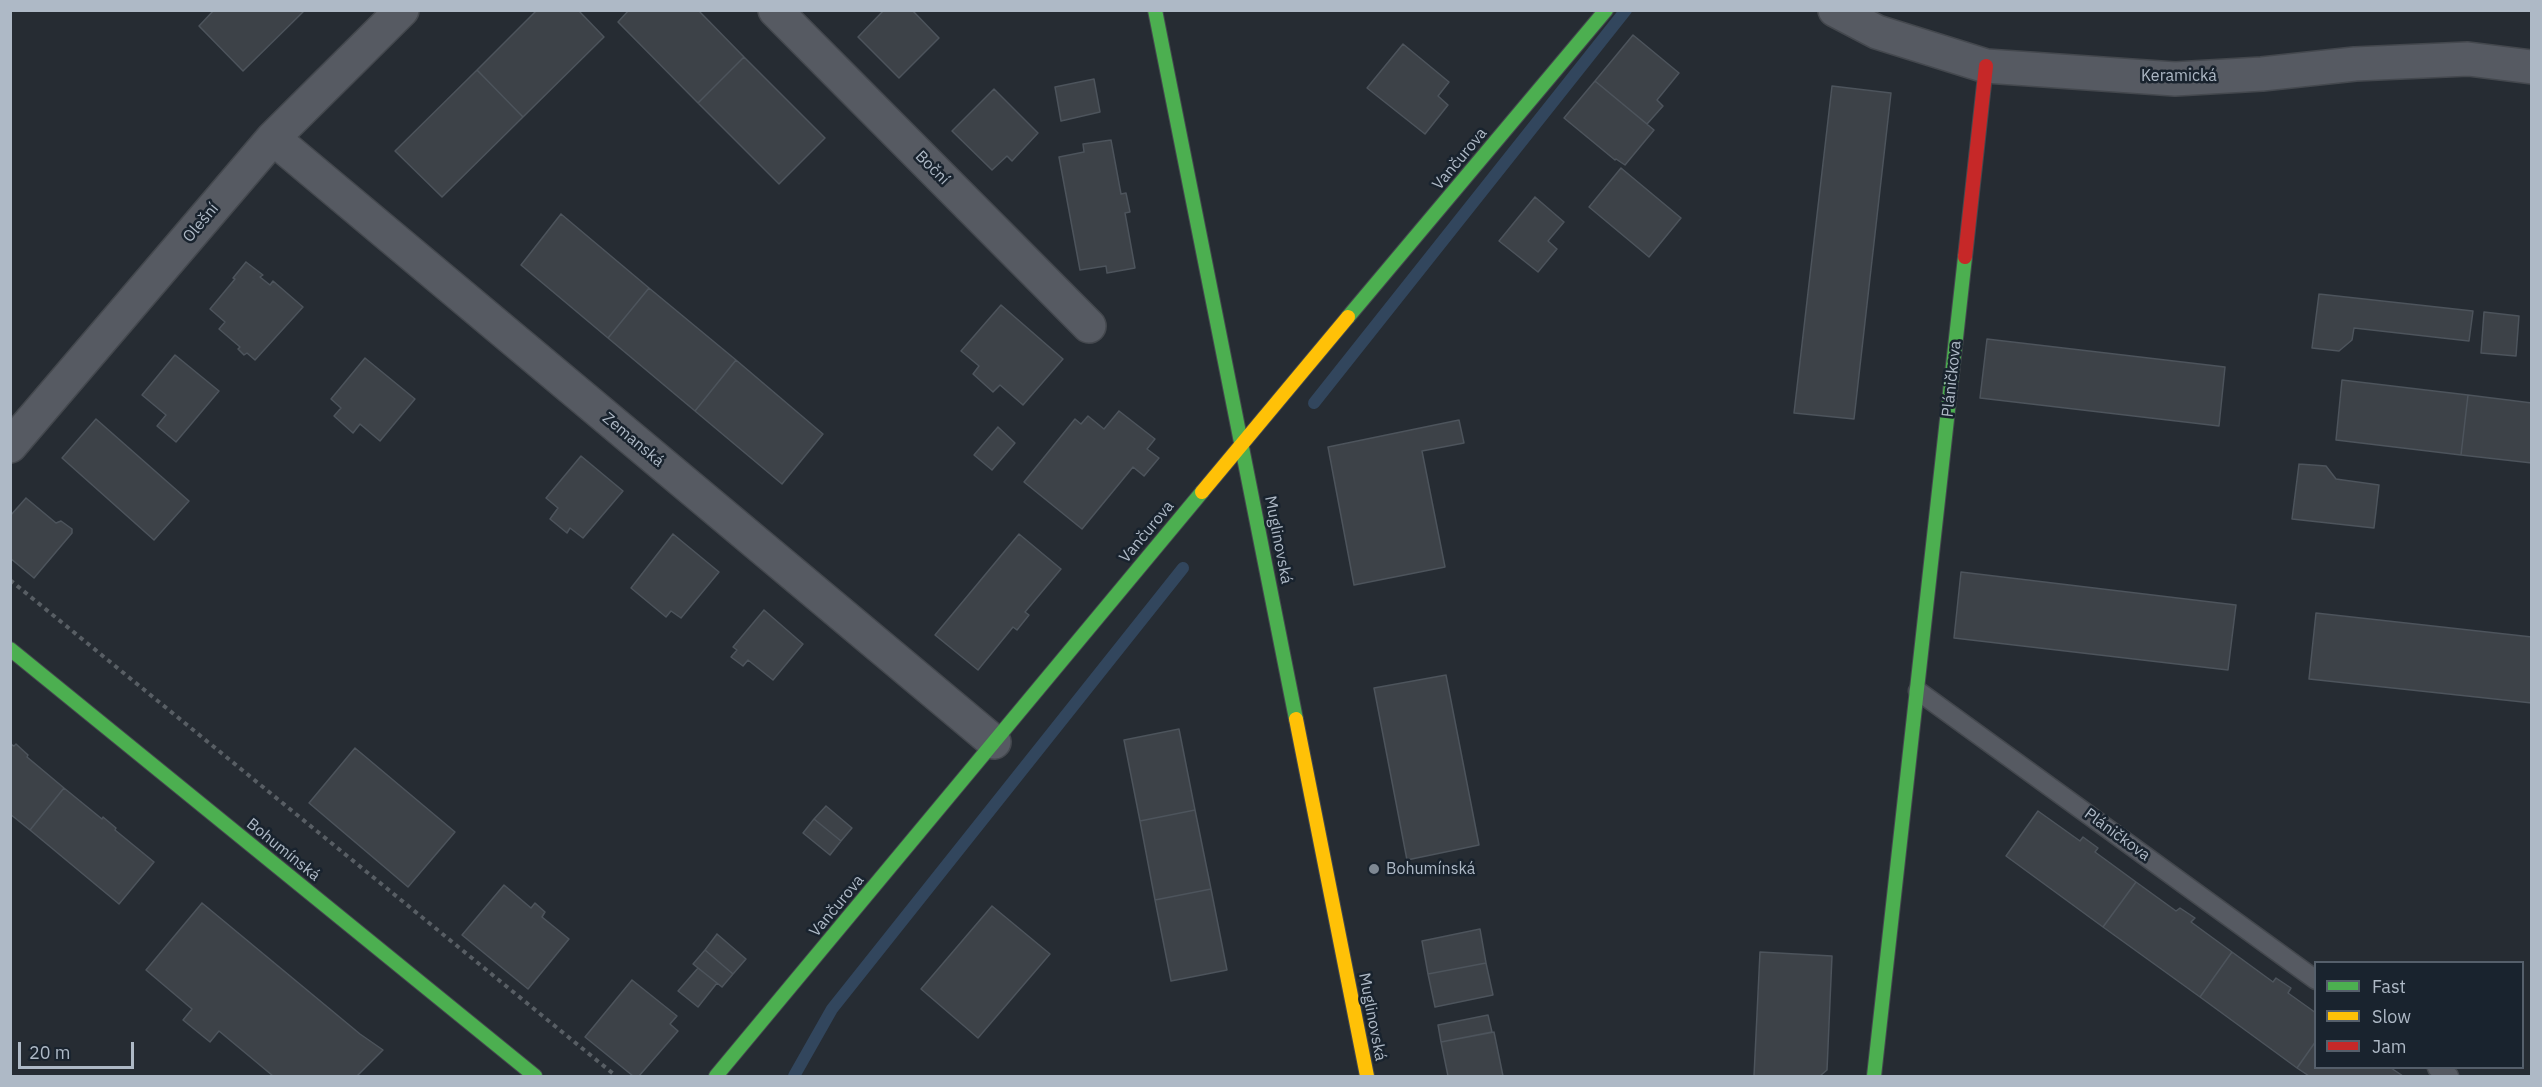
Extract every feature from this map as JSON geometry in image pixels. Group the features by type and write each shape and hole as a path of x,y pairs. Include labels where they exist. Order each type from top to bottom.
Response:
{"street":[{"name":"Olešní","path":"10,446 273,138 402,10"},
{"name":"Boční","path":"775,10 1089,326"},
{"name":"Muglinovská","path":"1155,10 1367,1077"},
{"name":"Vančurova","path":"716,1077 1606,10"},
{"name":"Keramická","path":"1835,10 1877,33 1986,66 2175,79 2262,74 2355,64 2468,59 2532,67"},
{"name":"Pláničkova","path":"1874,1077 1986,66"},
{"name":"Zemanská","path":"273,138 994,742"},
{"name":"Bohumínská","path":"10,649 535,1077"}],"lane":[{"name":"Pláničkova","path":"1918,691 2314,979"}],"path":[{"path":"10,580 616,1077"}],"building":[{"path":"214,10 305,10 243,71 199,26"},
{"path":"537,10 578,10 604,37 523,117 477,70"},
{"path":"629,10 698,10 744,57 698,103 618,22"},
{"path":"884,10 912,10 939,38 899,78 858,37"},
{"path":"1633,35 1679,73 1657,100 1663,106 1647,124 1595,81"},
{"path":"1403,44 1449,82 1438,96 1448,105 1425,134 1367,88"},
{"path":"744,57 825,138 779,184 698,103"},
{"path":"477,70 523,117 442,197 395,151"},
{"path":"1094,79 1100,112 1061,121 1055,87"},
{"path":"1595,81 1654,130 1625,165 1615,160 1564,118"},
{"path":"1832,86 1891,93 1854,419 1794,413"},
{"path":"994,89 1038,133 1012,161 1007,156 992,170 952,131"},
{"path":"1111,140 1121,194 1126,193 1130,212 1125,213 1135,268 1107,273 1106,266 1080,270 1059,157 1084,152 1083,144"},
{"path":"1621,168 1681,218 1649,257 1589,207"},
{"path":"1535,197 1564,222 1548,241 1557,249 1538,272 1499,241"},
{"path":"561,214 649,288 608,338 521,265"},
{"path":"246,262 263,275 260,277 270,285 273,281 303,307 255,360 247,353 244,355 238,349 240,347 219,329 225,322 210,309"},
{"path":"649,288 736,360 695,411 608,338"},
{"path":"2319,294 2473,311 2469,341 2354,328 2352,340 2339,351 2312,348"},
{"path":"1001,305 1063,359 1023,405 1000,385 993,392 973,374 979,366 961,351"},
{"path":"2484,312 2519,316 2516,356 2481,353"},
{"path":"1987,339 2225,367 2219,426 1980,398"},
{"path":"175,355 219,391 176,442 157,426 166,415 142,395"},
{"path":"365,358 415,399 380,441 360,424 353,433 334,416 341,408 331,399"},
{"path":"736,360 823,434 782,484 695,411"},
{"path":"2342,380 2468,395 2461,455 2336,440"},
{"path":"2468,395 2532,403 2532,463 2461,455"},
{"path":"1119,411 1155,439 1147,449 1159,458 1144,476 1133,467 1082,529 1024,482 1075,419 1081,424 1088,416 1104,429"},
{"path":"96,419 189,501 154,540 62,458"},
{"path":"1459,420 1464,443 1422,451 1445,567 1354,585 1328,447"},
{"path":"998,427 1015,443 992,470 974,455"},
{"path":"581,456 623,491 583,538 570,528 567,533 550,519 558,508 546,498"},
{"path":"2299,464 2326,466 2336,479 2379,485 2374,528 2292,519"},
{"path":"26,498 56,523 61,521 72,529 72,533 34,578 10,558 10,516"},
{"path":"673,534 719,572 681,618 671,611 666,617 631,588"},
{"path":"1019,534 1061,569 1025,612 1029,615 1017,630 1013,627 978,670 935,635"},
{"path":"1961,572 2236,605 2228,670 1954,638"},
{"path":"764,610 803,644 773,680 748,660 743,666 731,657 737,650 733,647"},
{"path":"2316,613 2532,637 2532,703 2309,679"},
{"path":"1446,675 1479,845 1407,860 1374,688"},
{"path":"1179,729 1195,810 1140,821 1124,740"},
{"path":"10,744 14,746 16,744 28,755 27,757 64,788 30,830 10,814"},
{"path":"355,748 455,832 408,887 309,803"},
{"path":"64,788 102,819 103,817 116,828 115,830 154,862 119,904 30,830"},
{"path":"826,806 852,828 841,841 814,819"},
{"path":"1195,810 1211,889 1155,900 1140,821"},
{"path":"2038,811 2080,841 2083,837 2098,848 2095,852 2136,882 2103,927 2006,856"},
{"path":"814,819 841,841 830,855 803,833"},
{"path":"2136,882 2176,911 2180,908 2195,918 2191,922 2232,952 2200,997 2103,927"},
{"path":"504,885 531,908 535,903 545,912 542,917 569,939 528,989 462,935"},
{"path":"1211,889 1227,970 1171,981 1155,900"},
{"path":"202,903 360,1034 383,1050 357,1076 273,1076 219,1031 210,1042 183,1020 192,1009 146,970"},
{"path":"992,906 1050,954 978,1038 921,989"},
{"path":"1480,929 1486,963 1428,974 1422,941"},
{"path":"717,934 746,959 733,974 705,950"},
{"path":"705,950 733,974 722,987 693,964"},
{"path":"1760,952 1832,956 1827,1070 1820,1076 1754,1076"},
{"path":"2232,952 2273,982 2276,978 2291,988 2288,993 2314,1012 2314,1044 2297,1068 2200,997"},
{"path":"1486,963 1493,995 1435,1007 1428,974"},
{"path":"698,968 717,983 698,1007 678,991"},
{"path":"632,980 677,1016 670,1024 678,1031 639,1076 633,1076 585,1037"},
{"path":"1488,1015 1492,1032 1441,1042 1438,1025"},
{"path":"1494,1032 1503,1076 1448,1076 1441,1042"},
{"path":"2314,1044 2314,1069 2392,1069 2403,1076 2309,1076 2297,1068"}],"waterway":[{"path":"1314,403 1626,10"},
{"path":"794,1076 832,1009 1183,568"}],"traffic: fast":[{"path":"1155,10 1296,719"},
{"path":"1348,317 1606,10"},
{"path":"1874,1076 1965,257"},
{"path":"716,1076 1202,492"},
{"path":"10,649 535,1076"}],"traffic: slow":[{"path":"1202,492 1348,317"},
{"path":"1296,719 1367,1076"}],"traffic: jam":[{"path":"1965,257 1986,66"}],"place":[{"name":"Bohumínská","path":"1374,869"}]}
